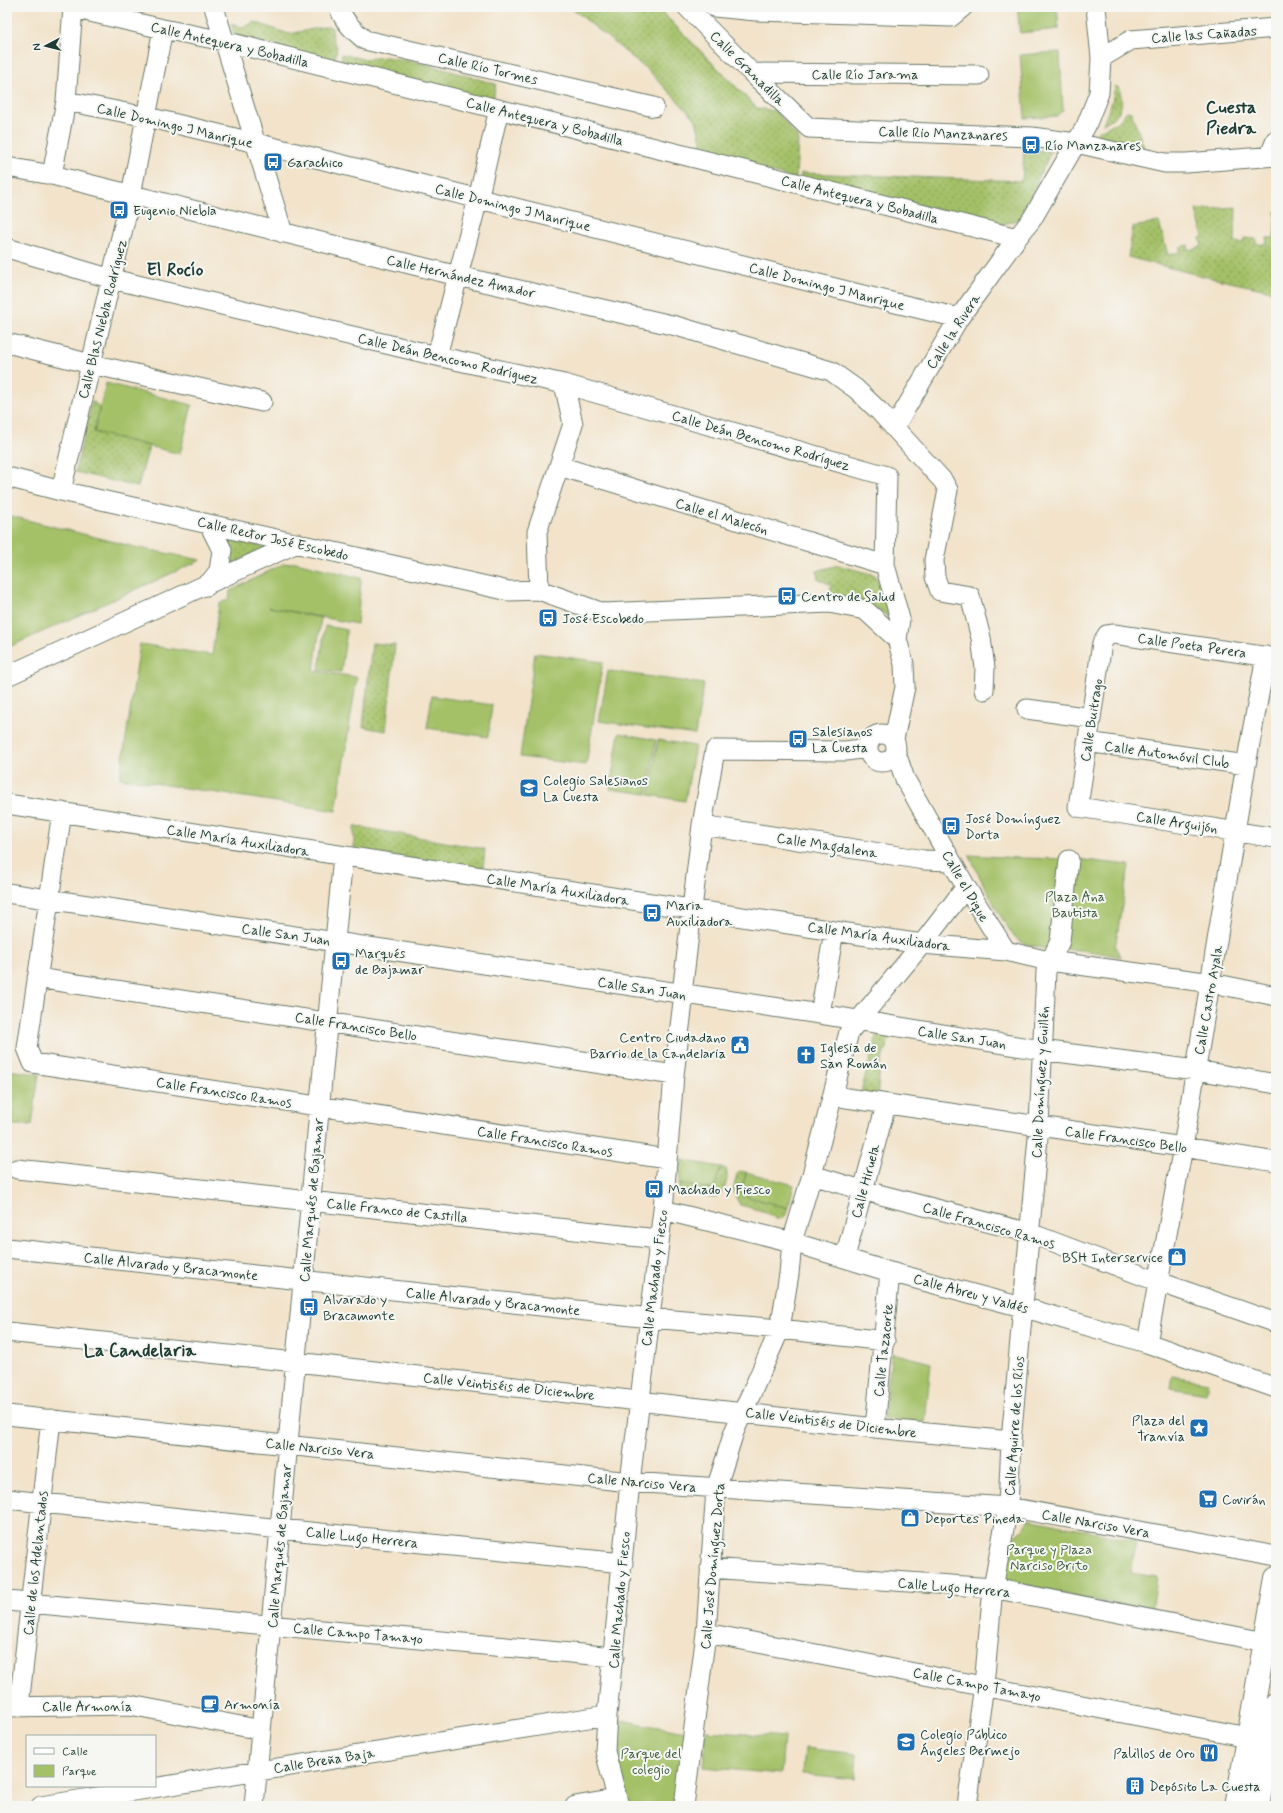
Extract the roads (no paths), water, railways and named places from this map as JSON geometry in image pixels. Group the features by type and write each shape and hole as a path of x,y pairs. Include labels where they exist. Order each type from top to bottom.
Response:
{"main road":[{"path":"1236,1806 1276,1578"},
{"path":"1258,1806 1276,1704"}],"street":[{"path":"214,7 283,233"},
{"name":"Calle Río Tormes","path":"339,7 340,12 352,30 365,40 654,107"},
{"name":"Calle Granadilla","path":"687,7 809,128"},
{"path":"714,7 756,12 951,17 963,7"},
{"path":"52,175 66,101 73,8"},
{"name":"Calle Antequera y Bobadilla","path":"73,8 163,29 224,41 1017,238"},
{"name":"Calle las Cañadas","path":"1097,13 1111,32 1131,40"},
{"name":"Calle la Rivera","path":"894,428 959,318 1017,238 1032,220 1086,126 1099,93 1101,58 1097,13"},
{"name":"Calle las Cañadas","path":"1101,58 1131,40 1276,28"},
{"name":"Calle Blas Niebla Rodríguez","path":"61,491 131,195 163,29"},
{"name":"Calle Río Jarama","path":"752,73 979,75"},
{"name":"Calle Domingo J Manrique","path":"66,101 147,117 256,143 959,318"},
{"path":"437,356 478,199 498,109"},
{"name":"Calle Rio Manzanares","path":"809,128 1019,136 1076,142 1165,163 1186,163 1274,151"},
{"name":"Calle Hernández Amador","path":"7,167 52,175 458,276 676,326 831,371 856,389 894,428 942,481 948,490 934,560 936,577 940,591 970,596 982,638 985,668 984,690"},
{"name":"Calle Deán Bencomo Rodríguez","path":"7,248 112,279 437,356 564,384 887,476 885,565"},
{"path":"7,343 90,364 262,402"},
{"path":"564,384 573,424 537,532 539,590 602,613 829,603 865,610 897,639"},
{"name":"Calle el Malecón","path":"559,466 885,565"},
{"name":"Calle Rector José Escobedo","path":"7,477 61,491 509,591 539,590"},
{"path":"207,586 219,571 222,550 209,524"},
{"path":"7,676 207,586 297,543"},
{"path":"885,565 900,619 897,639 904,664 905,687 889,747"},
{"name":"Calle Poeta Perera","path":"1107,636 1114,634 1271,657"},
{"name":"Calle Buitrago","path":"1078,807 1102,643 1107,636"},
{"name":"Calle Castro Ayala","path":"1147,1343 1184,1147 1212,983 1246,765 1271,657"},
{"path":"1027,709 1091,718"},
{"name":"Calle Automóvil Club","path":"1087,742 1246,765"},
{"name":"Calle el Dique","path":"715,750 846,751 868,748 875,760 889,747 966,887 1006,951"},
{"name":"Calle Machado y Fiesco","path":"617,1802 605,1751 607,1715 614,1657 630,1482 658,1239 663,1210 674,1075 684,994 683,985 702,826 715,750"},
{"name":"Calle María Auxiliadora","path":"7,804 922,944 1006,951 1049,961 1212,983 1276,996"},
{"name":"Calle Arguijón","path":"1078,807 1276,838"},
{"name":"Calle Francisco Ramos","path":"62,812 27,1048 33,1063 667,1159"},
{"name":"Calle Magdalena","path":"702,826 924,860 952,861"},
{"name":"Calle Marqués de Bajamar","path":"254,1806 343,856"},
{"name":"Calle Domínguez y Guillén","path":"1022,1307 1039,1126 1041,1050 1046,971 1049,961 1060,941 1068,860"},
{"name":"Calle José Domínguez Dorta","path":"684,1806 706,1633 716,1488 734,1432 780,1329 789,1274 792,1242 812,1175 849,1032 922,944 966,887"},
{"name":"Calle San Juan","path":"7,893 820,1014 1041,1050 1196,1070 1276,1084"},
{"path":"820,1014 834,931"},
{"name":"Calle Francisco Bello","path":"37,978 674,1075"},
{"name":"Calle Francisco Bello","path":"833,1096 886,1105 1184,1147 1276,1162"},
{"name":"Calle Hiruela","path":"845,1257 886,1105"},
{"name":"Calle Franco de Castilla","path":"17,1169 658,1239"},
{"name":"Calle Francisco Ramos","path":"812,1175 862,1190 1030,1233 1159,1282 1276,1323"},
{"name":"Calle Abreu y Valdés","path":"663,1210 792,1242 890,1272 1022,1307 1147,1343 1276,1388"},
{"name":"Calle Alvarado y Bracamonte","path":"7,1248 650,1318 780,1329 885,1341"},
{"name":"Calle Tazacorte","path":"875,1428 885,1341 890,1272"},
{"name":"Calle Aguirre de los Ríos","path":"967,1806 984,1685 993,1588 1008,1508 1011,1441 1022,1307"},
{"name":"Calle Veintiséis de Diciembre","path":"7,1332 296,1362 875,1428 1011,1441"},
{"name":"Calle Narciso Vera","path":"7,1415 630,1482 1008,1508 1276,1556"},
{"name":"Calle de los Adelantados","path":"13,1707 30,1604 51,1419"},
{"name":"Calle Lugo Herrera","path":"7,1499 280,1529 623,1563"},
{"name":"Calle Lugo Herrera","path":"710,1568 993,1588 1265,1642"},
{"name":"Calle Campo Tamayo","path":"7,1601 614,1657"},
{"name":"Calle Campo Tamayo","path":"706,1633 984,1685 1248,1737"},
{"name":"Calle Armonía","path":"13,1707 130,1705 261,1730"},
{"name":"Calle Breña Baja","path":"156,1787 607,1715"},
{"name":"Calle Breña Baja","path":"40,1806 155,1787"},
{"path":"575,1806 617,1802"}],"place":[{"name":"Río Manzanares","path":"1031,145"},
{"name":"Garachico","path":"273,162"},
{"name":"Eugenio Niebla","path":"119,210"},
{"name":"Centro de Salud","path":"787,596"},
{"name":"José Escobedo","path":"548,618"},
{"name":"Salesianos La Cuesta","path":"798,739"},
{"name":"Colegio Salesianos La Cuesta","path":"529,788"},
{"name":"José Domínguez Dorta","path":"951,826"},
{"name":"Maria Auxiliadora","path":"652,913"},
{"name":"Marqués de Bajamar","path":"341,961"},
{"name":"Centro Ciudadano Barrio de la Candelaria","path":"740,1045"},
{"name":"Iglesia de San Román","path":"806,1055"},
{"name":"Machado y Fiesco","path":"654,1189"},
{"name":"BSH Interservice","path":"1177,1257"},
{"name":"Alvarado y Bracamonte","path":"309,1307"},
{"name":"Plaza del Tranvía","path":"1199,1428"},
{"name":"Covirán","path":"1208,1499"},
{"name":"Deportes Pineda","path":"910,1518"},
{"name":"Armonía","path":"210,1704"},
{"name":"Colegio Público Ángeles Bermejo","path":"906,1742"},
{"name":"Palillos de Oro","path":"1209,1753"},
{"name":"Depósito La Cuesta","path":"1135,1786"}],"district":[{"name":"Cuesta Piedra","path":"1231,117"},
{"name":"El Rocío","path":"175,269"},
{"name":"La Candelaria","path":"140,1350"}],"park label":[{"name":"Plaza Ana Bautista","path":"1075,904"},
{"name":"Parque y Plaza Narciso Brito","path":"1049,1558"},
{"name":"Parque del colegio","path":"651,1762"}]}
